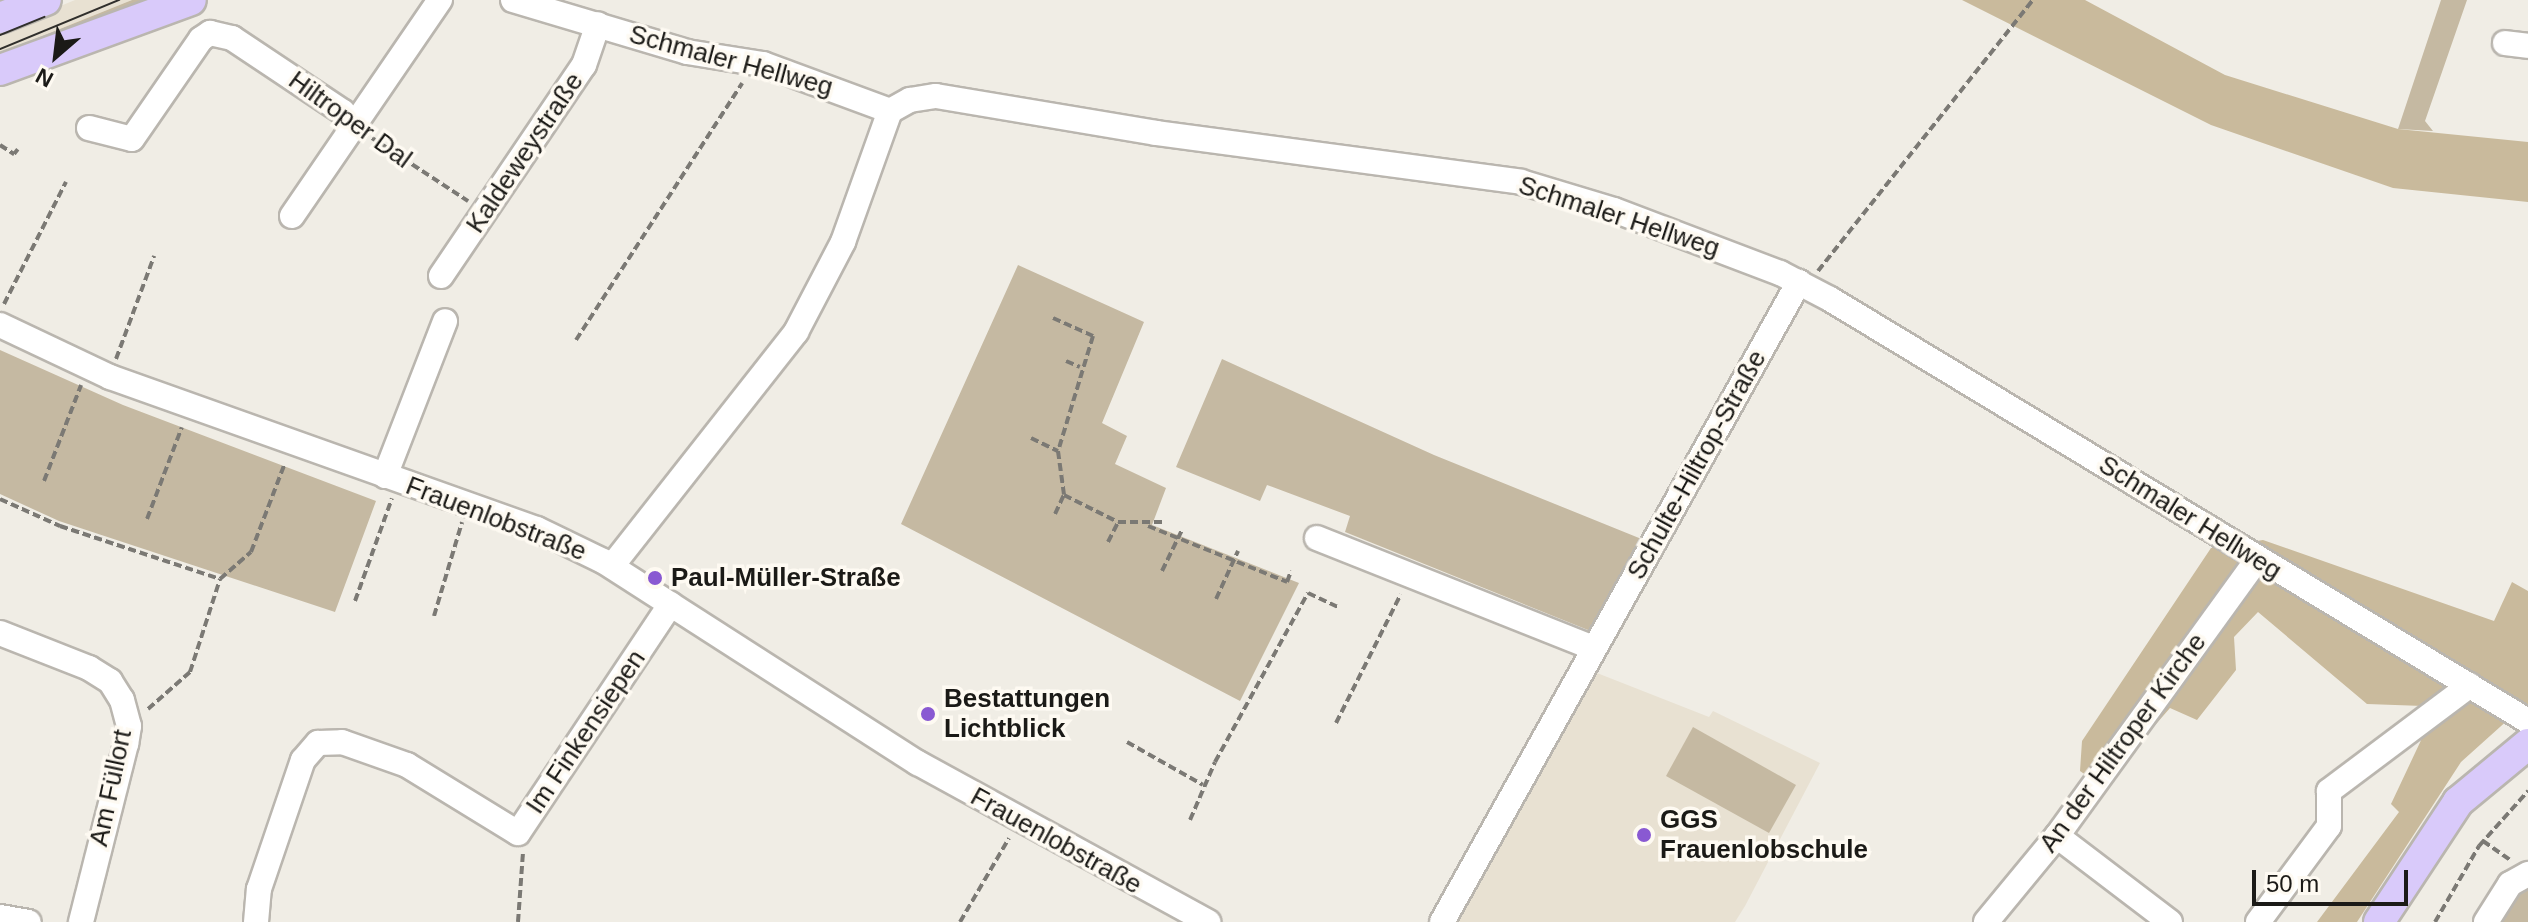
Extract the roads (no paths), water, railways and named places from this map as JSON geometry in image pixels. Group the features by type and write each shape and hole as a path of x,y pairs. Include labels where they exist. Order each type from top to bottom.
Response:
{"main road":[{"path":"0,17 46,0"},
{"path":"0,70 191,0"},
{"path":"2379,922 2458,802 2528,744"}],"street":[{"path":"292,216 356,128 440,0"},
{"name":"Schmaler Hellweg","path":"513,0 687,52 743,61 890,111 910,100 936,96 1156,133 1521,182 1614,210 1799,282 2001,398 2256,561 2528,721"},
{"name":"Kaldeweystraße","path":"441,276 487,214 584,65 598,24"},
{"name":"Hiltroper Dal","path":"89,128 132,139 201,39 210,33 232,38 343,112 356,128"},
{"path":"612,566 796,332 843,242 890,111"},
{"name":"Schulte-Hiltrop-Straße","path":"1442,922 1799,282"},
{"path":"392,478 445,321"},
{"name":"Frauenlobstraße","path":"0,325 98,372 556,537 612,566 1170,914 1208,922"},
{"path":"1317,538 1594,648"},
{"name":"An der Hiltroper Kirche","path":"1986,922 2057,836 2256,561"},
{"name":"Im Finkensiepen","path":"256,922 259,889 303,760 318,743 342,742 407,765 518,833 671,604"},
{"name":"Am Füllort","path":"0,633 110,681 129,726 81,922"},
{"path":"2258,922 2329,826 2329,791 2470,685"},
{"path":"2057,836 2170,922"},
{"path":"2486,922 2522,869"},
{"path":"0,917 29,922"}],"tram line":[{"path":"0,49 119,0"},
{"path":"0,35 44,17"}],"place":[{"name":"Paul-Müller-Straße","path":"655,578"},
{"name":"Bestattungen Lichtblick","path":"928,714"},
{"name":"GGS Frauenlobschule","path":"1644,835"}]}
